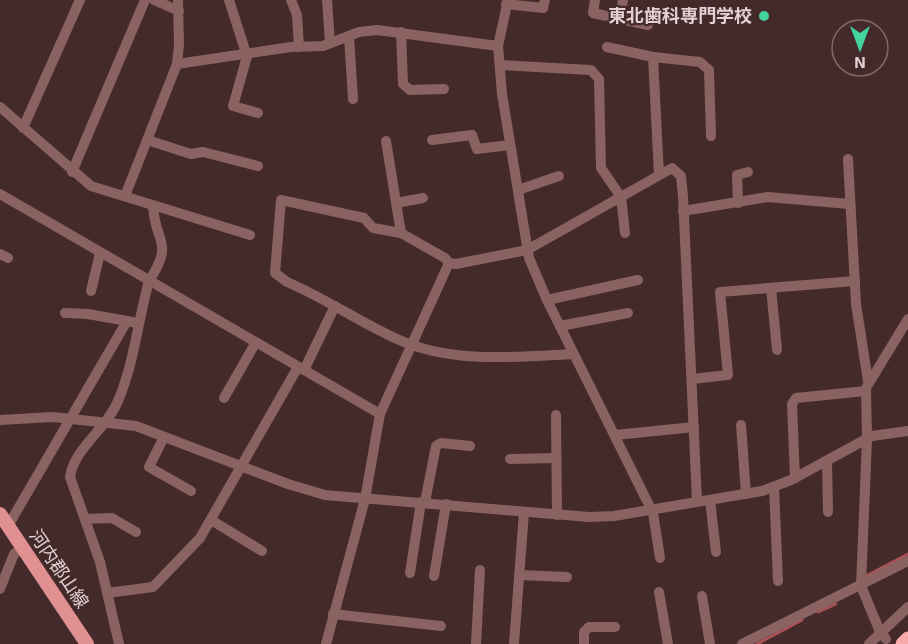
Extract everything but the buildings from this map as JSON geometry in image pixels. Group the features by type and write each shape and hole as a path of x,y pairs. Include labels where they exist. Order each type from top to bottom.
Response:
{"highway":[{"path":"903,644 908,639"}],"main road":[{"name":"河内郡山線","path":"4,520 87,644"}],"street":[{"path":"23,128 80,0"},
{"path":"72,172 146,0"},
{"path":"125,196 177,64 178,6 154,0"},
{"path":"229,0 247,53 233,106 258,113"},
{"path":"291,0 297,15 299,47"},
{"path":"327,0 330,43"},
{"path":"545,0 543,8 507,2 498,46 510,145 527,250 547,300 650,508 660,558"},
{"path":"595,0 592,13 648,25"},
{"path":"619,19 623,0"},
{"path":"177,64 330,43 376,30 498,46"},
{"path":"400,32 403,84 410,90 444,89"},
{"path":"349,36 353,99"},
{"path":"607,47 654,57 700,62 709,70 711,136"},
{"path":"654,57 659,175"},
{"path":"501,65 591,70 599,79 601,168 621,197 625,233"},
{"path":"0,107 72,172 91,186 250,235"},
{"path":"432,140 472,135 477,149 510,145"},
{"path":"147,140 191,154 203,152 258,166"},
{"path":"386,141 401,233"},
{"path":"848,159 855,281 867,386 861,586 883,635"},
{"path":"448,263 504,256 527,250 672,168 681,176 698,501"},
{"path":"738,203 737,175 748,172"},
{"path":"518,190 559,176"},
{"path":"0,194 380,414"},
{"path":"683,211 768,197 849,204"},
{"path":"396,203 423,198"},
{"path":"448,263 446,258 401,233 374,228 364,218 281,200 275,273 335,306 410,344 448,354 509,357 573,354"},
{"path":"4,520 132,322 164,249 153,206"},
{"path":"91,291 100,253"},
{"path":"326,644 365,499 380,414 448,263"},
{"path":"547,300 638,280"},
{"path":"692,379 728,375 720,292 855,281"},
{"path":"771,288 777,350"},
{"path":"107,593 153,587 200,538 335,306"},
{"path":"65,313 132,322"},
{"path":"560,326 628,313"},
{"path":"795,478 792,404 796,398 867,386 908,319"},
{"path":"118,644 100,562 70,477 72,463 107,422 124,386 132,322"},
{"path":"224,398 256,342"},
{"path":"556,415 557,515"},
{"path":"0,420 70,419 136,426 242,467 324,495 557,515 614,516 650,508 746,494 774,486 795,478 875,435 908,431"},
{"path":"741,425 746,494"},
{"path":"615,435 694,427"},
{"path":"164,437 149,466 192,491"},
{"path":"410,573 436,446 441,443 470,446"},
{"path":"510,459 556,458"},
{"path":"827,461 828,512"},
{"path":"774,486 778,581"},
{"path":"710,500 716,552"},
{"path":"434,576 446,504"},
{"path":"514,644 524,512"},
{"path":"85,519 110,518 136,532"},
{"path":"211,520 262,551"},
{"path":"0,589 14,554 22,548"},
{"path":"742,644 908,561"},
{"path":"476,644 480,570"},
{"path":"519,576 567,577"},
{"path":"659,592 668,644"},
{"path":"702,596 710,644"},
{"path":"868,644 883,635 908,607"},
{"path":"333,614 441,626"},
{"path":"584,644 584,632 589,627 615,627"}],"waterway":[{"path":"866,576 908,554"},
{"path":"818,612 836,604"},
{"path":"757,644 802,620"}],"place":[{"name":"東北歯科専門学校","path":"764,16"}]}
